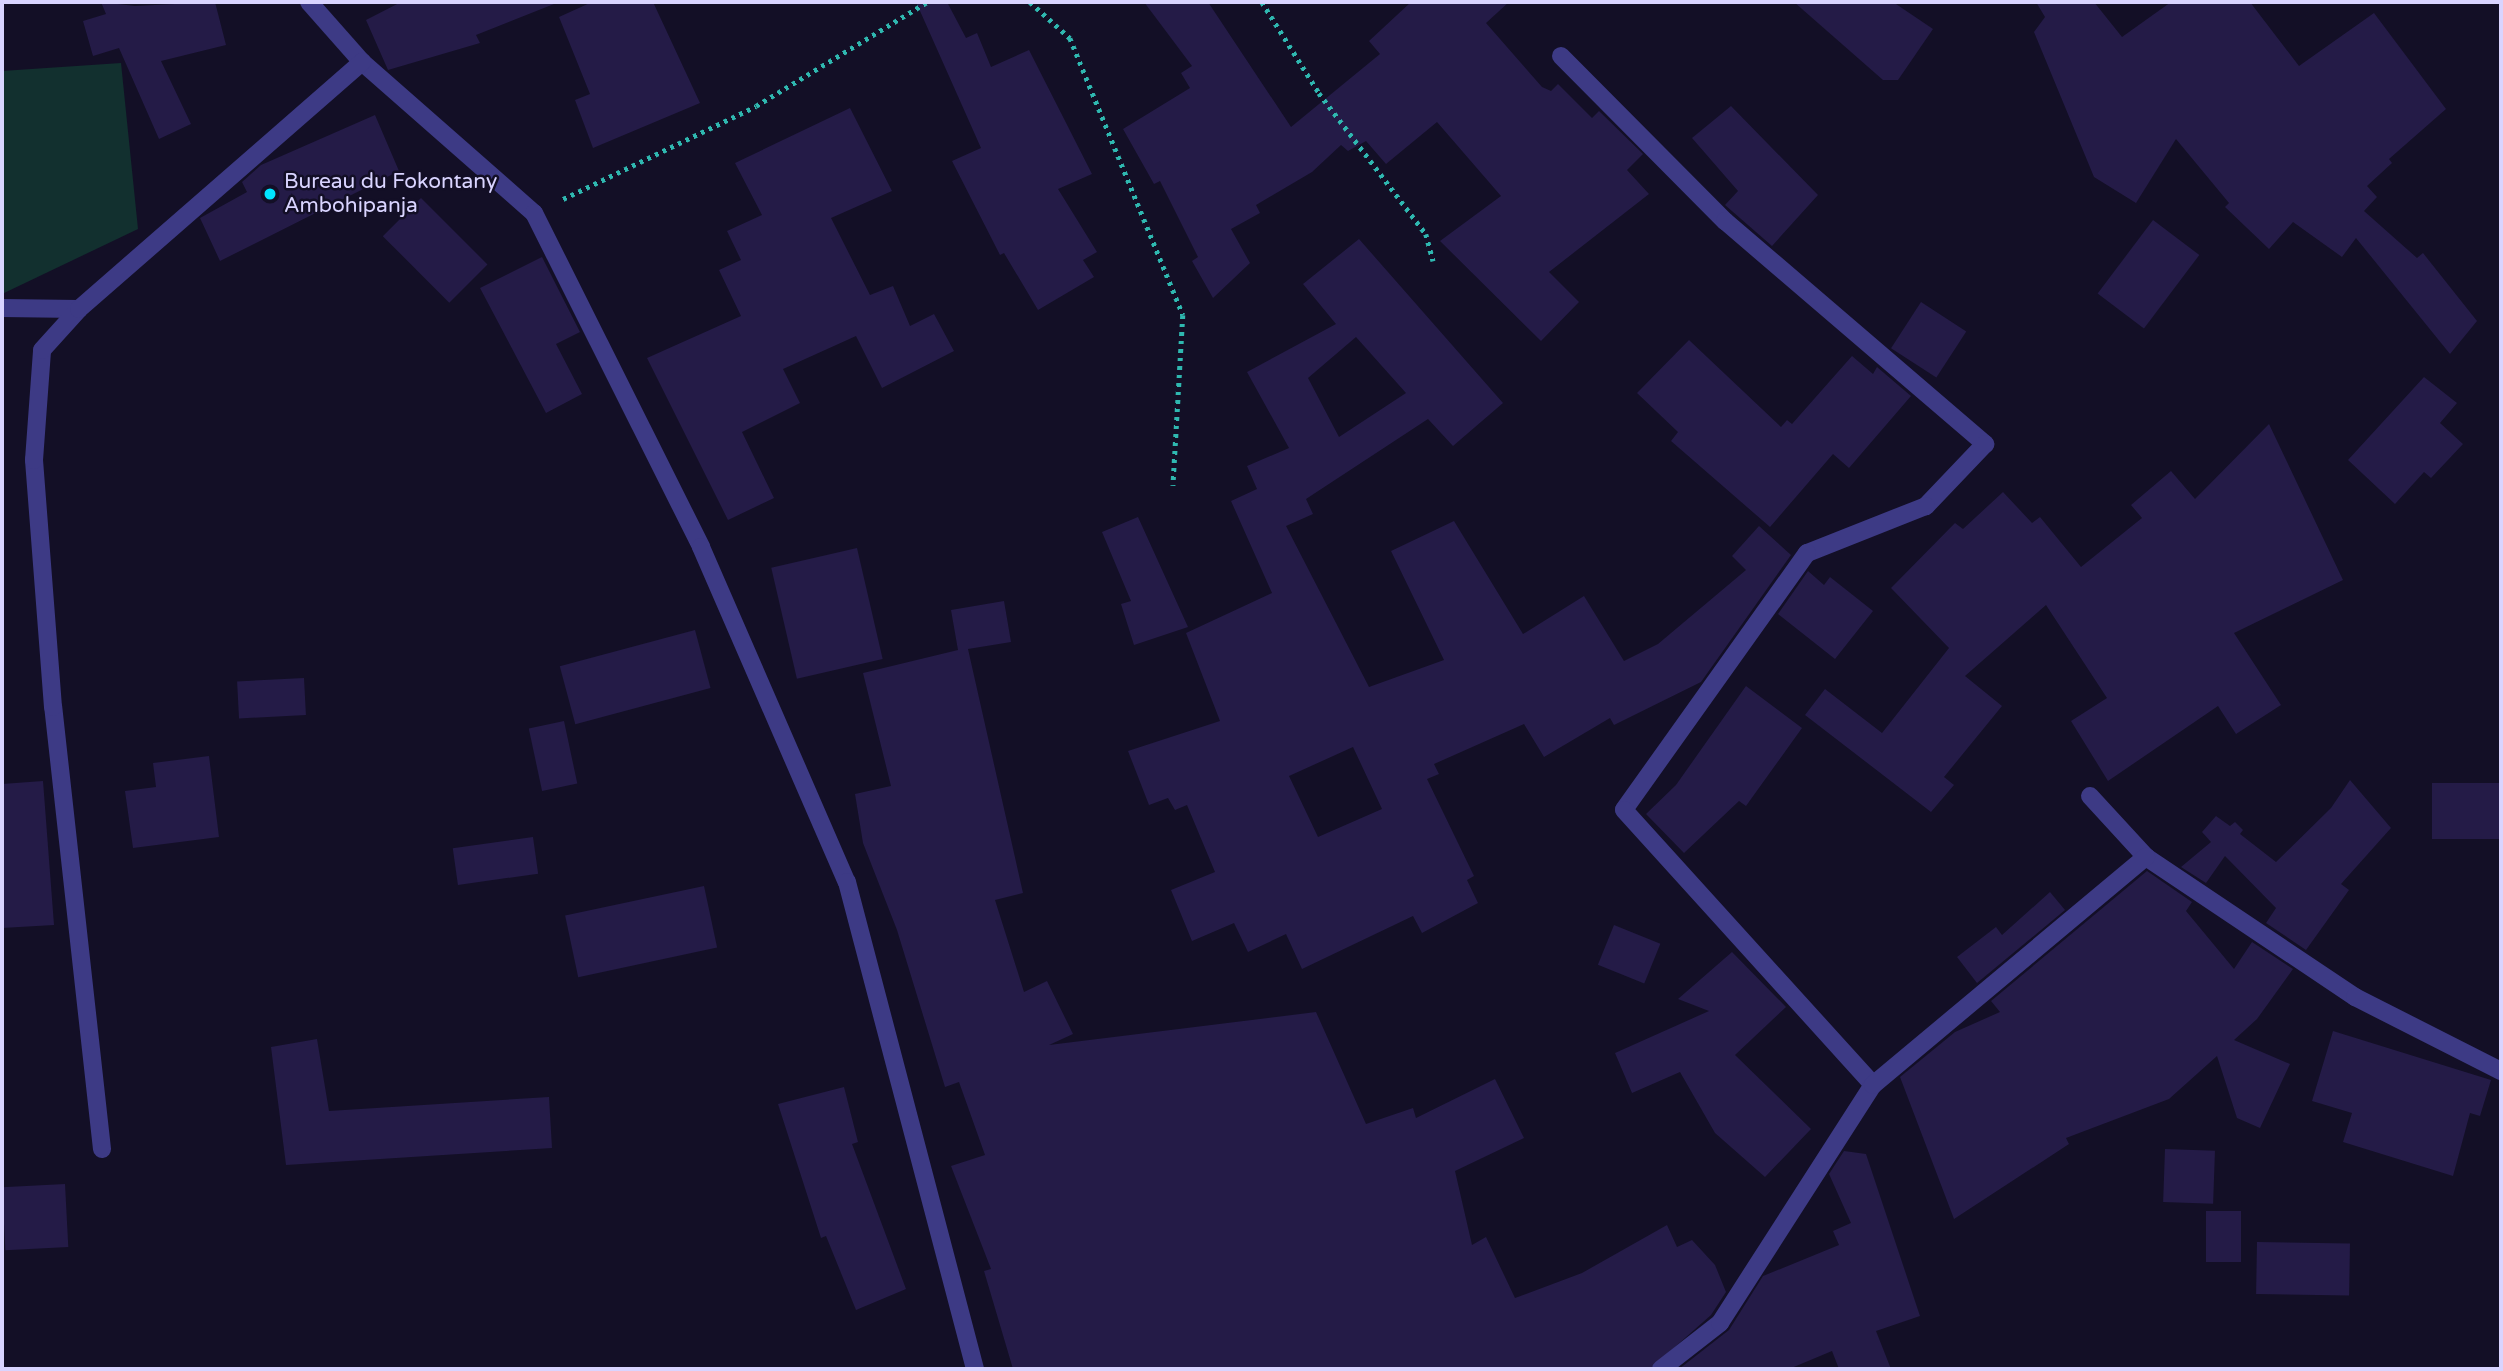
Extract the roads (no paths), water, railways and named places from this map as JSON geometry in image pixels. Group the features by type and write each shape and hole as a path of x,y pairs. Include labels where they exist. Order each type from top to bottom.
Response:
{"street":[{"path":"309,2 362,62 534,213 701,547 847,882 975,1369"},
{"path":"1561,56 1725,221 1985,443 1926,506 1807,553 1624,810 1873,1085"},
{"path":"102,1149 53,707 34,460 42,350 79,309 362,62"},
{"path":"2,308 79,309"},
{"path":"2090,796 2146,857 2355,997 2501,1071"},
{"path":"1661,1369 1720,1323 1873,1085 2146,857"}],"place":[{"name":"Bureau du Fokontany Ambohipanja","path":"270,194"}]}
